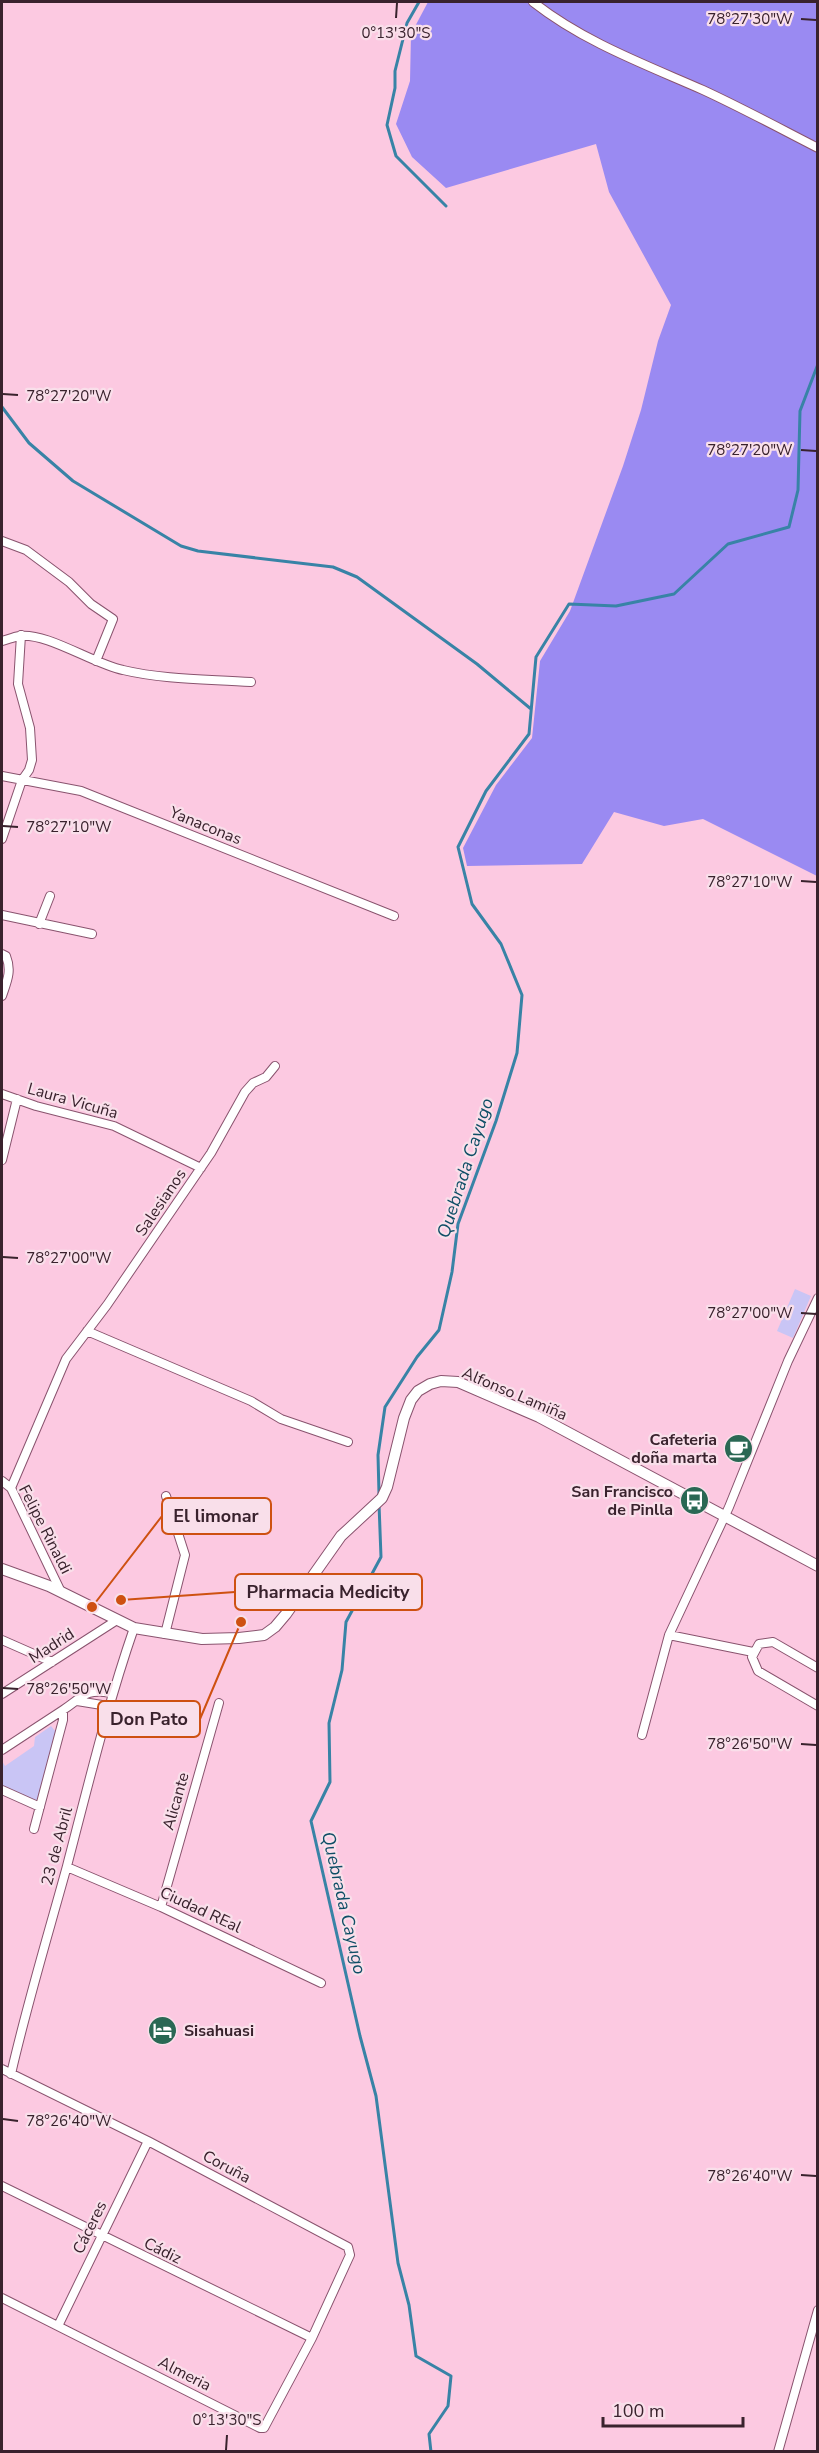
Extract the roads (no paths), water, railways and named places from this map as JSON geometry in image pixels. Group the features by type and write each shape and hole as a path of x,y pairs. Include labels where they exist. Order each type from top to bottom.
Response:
{"street":[{"path":"533,2 612,51 704,91 818,147"},
{"path":"2,541 26,550 69,582 91,604 113,619 96,661"},
{"path":"2,839 22,780 29,770 33,743 18,684 21,635"},
{"path":"2,642 21,635 54,642 122,670 154,675 251,682"},
{"name":"Yanaconas","path":"2,776 81,791 394,916"},
{"path":"39,924 50,896"},
{"path":"2,915 92,934"},
{"path":"2,954 6,956 9,965 9,976 2,996"},
{"name":"Salesianos","path":"10,1488 66,1359 201,1168 245,1092 253,1083 267,1077 275,1066"},
{"name":"Laura Vicuña","path":"2,1094 114,1126 201,1168"},
{"path":"2,1160 17,1099"},
{"path":"642,1735 669,1635 725,1515 788,1361 818,1298"},
{"path":"87,1331 251,1401 281,1419 348,1442"},
{"name":"Alfonso Lamiña","path":"2,1569 61,1592 134,1628 202,1639 264,1635 275,1627 286,1614 341,1536 378,1502 387,1487 404,1418 411,1400 424,1387 441,1381 458,1382 539,1417 818,1566"},
{"name":"Felipe Rinaldi","path":"2,1481 10,1488 61,1592"},
{"path":"165,1496 185,1555 165,1634"},
{"name":"Madrid","path":"2,1694 117,1620"},
{"name":"23 de Abril","path":"11,2074 23,2021 67,1867 111,1694 134,1628"},
{"path":"669,1635 753,1652"},
{"path":"2,1640 52,1662"},
{"path":"818,1668 773,1642 759,1644 753,1652 752,1662 758,1671 818,1706"},
{"path":"2,1750 77,1701 82,1695 90,1692 111,1694"},
{"path":"77,1701 108,1706"},
{"name":"Alicante","path":"161,1906 219,1703"},
{"path":"34,1829 63,1720 63,1710"},
{"path":"2,1790 40,1807"},
{"name":"Ciudad REal","path":"67,1867 161,1906 321,1983"},
{"name":"Coruña","path":"2,2069 148,2141 348,2247 350,2255 312,2338"},
{"name":"Cáceres","path":"58,2326 148,2141"},
{"name":"Cádiz","path":"2,2186 101,2237 312,2338"},
{"name":"Almeria","path":"2,2298 260,2428 267,2426 312,2338"},
{"path":"778,2451 818,2310"}],"waterway":[{"path":"419,2 407,23 395,71 395,88 387,125 396,156 446,206"},
{"name":"Quebrada Cayugo","path":"379,1494 378,1455 385,1407 417,1357 439,1330 452,1272 458,1224 496,1121 517,1053 522,995 501,944 472,904 458,847 486,791 529,734 536,657 569,604 616,606 674,594 728,544 789,527 798,490 800,411 818,364"},
{"path":"2,407 29,443 73,481 181,546 198,551 333,567 357,577 477,664 531,709"},
{"name":"Quebrada Cayugo","path":"379,1504 381,1557 346,1622 342,1670 329,1723 330,1782 311,1821 376,2096 398,2263 409,2305 416,2356 451,2376 448,2406 429,2434 431,2452"}],"place":[{"name":"Cafeteria doña marta","path":"738,1448"},
{"name":"San Francisco de Pinlla","path":"694,1500"},
{"name":"Pharmacia Medicity","path":"121,1600"},
{"name":"El limonar","path":"92,1607"},
{"name":"Don Pato","path":"241,1622"},
{"name":"Sisahuasi","path":"163,2030"}]}
